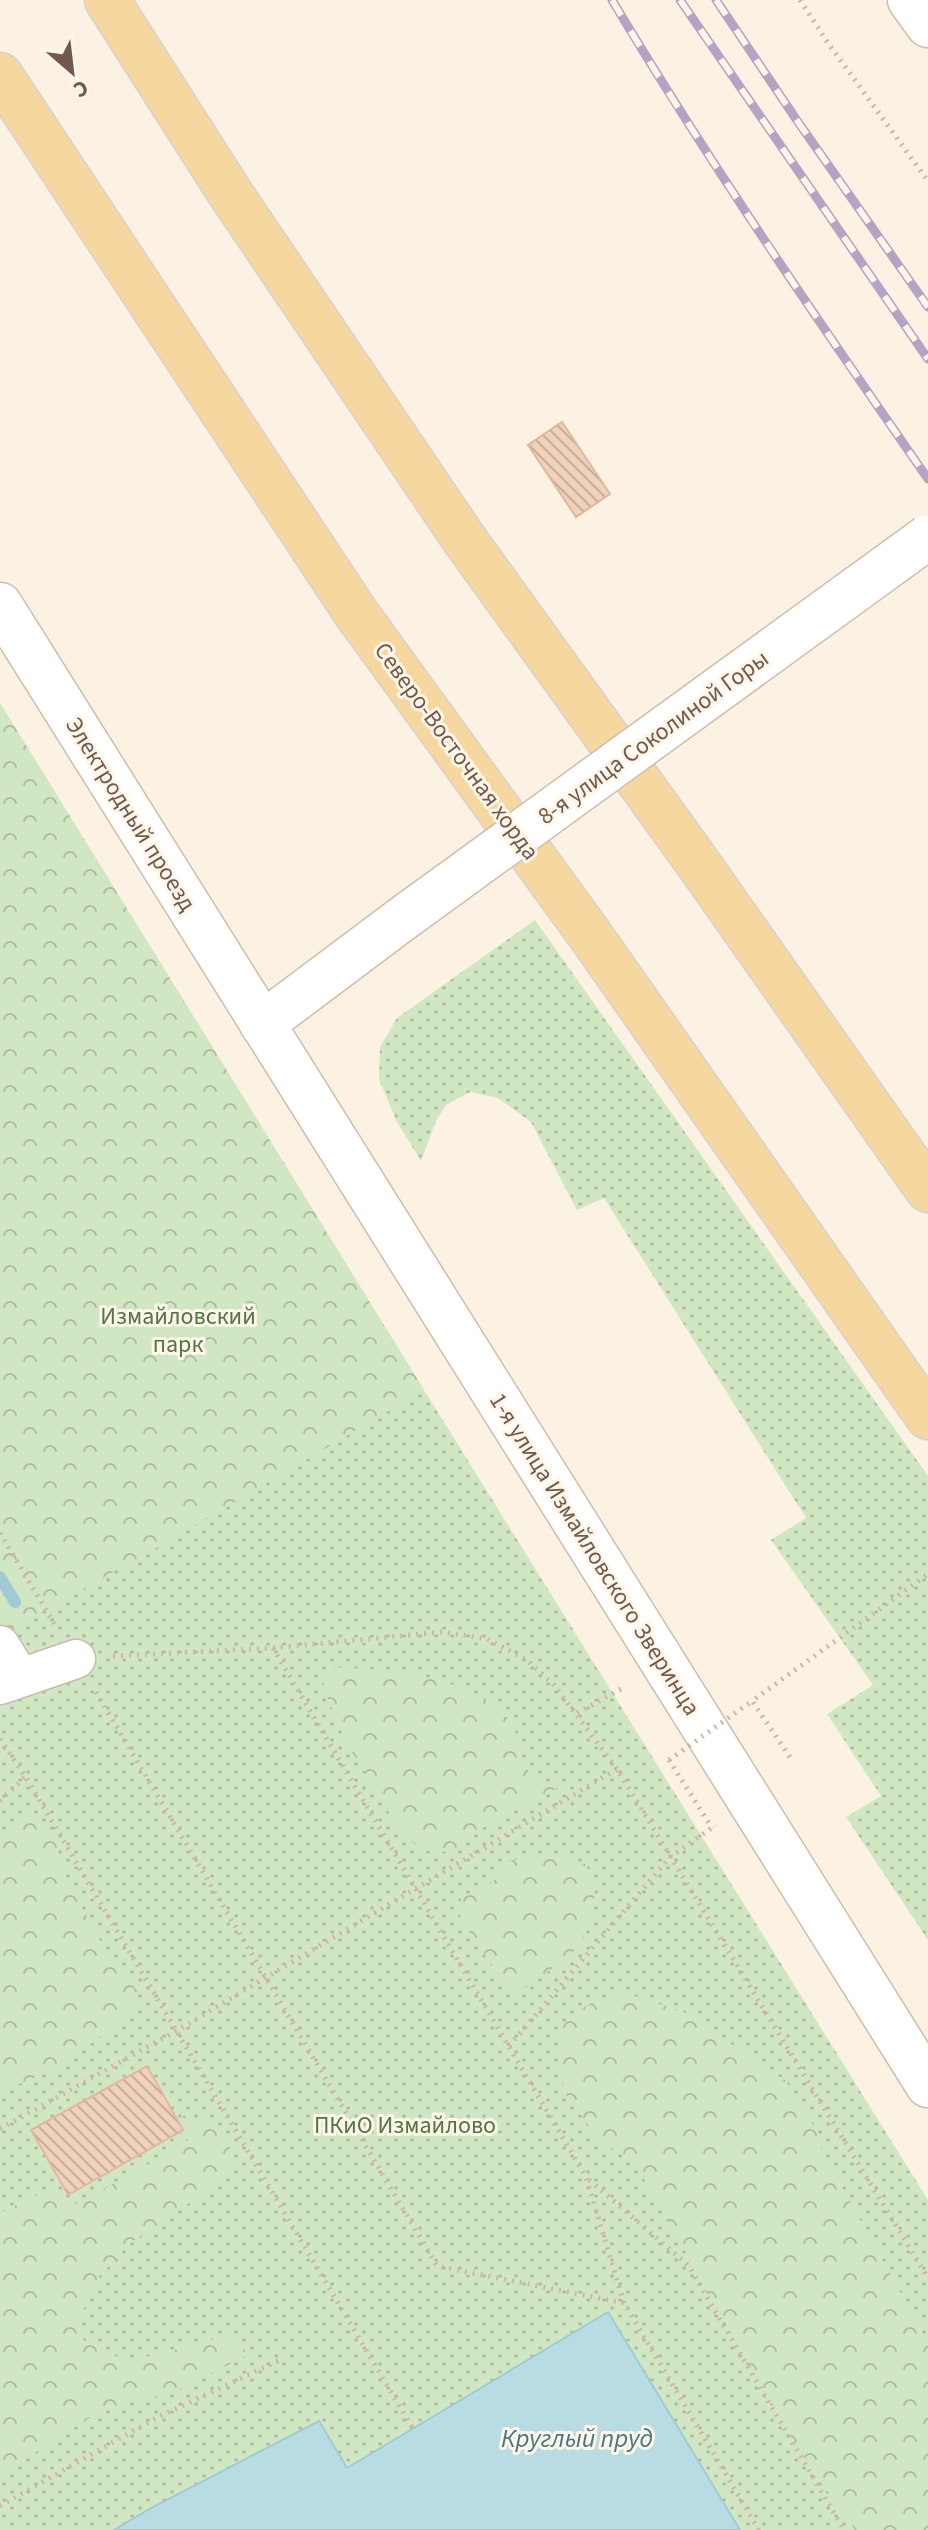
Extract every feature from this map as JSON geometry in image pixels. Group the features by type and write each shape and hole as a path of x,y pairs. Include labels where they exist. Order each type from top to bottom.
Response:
{"main road":[{"path":"107,0 230,193 464,539 704,871 928,1190"},
{"name":"Северо-Восточная хорда","path":"0,75 356,613 590,935 928,1417"}],"street":[{"path":"910,0 928,25"},
{"name":"8-я улица Соколиной Горы","path":"262,1024 928,537"},
{"name":"Электродный проезд","path":"0,605 262,1024"},
{"name":"1-я улица Измайловского Зверинца","path":"262,1024 928,2085"},
{"path":"0,1645 10,1681 76,1659"}],"path":[{"path":"800,0 928,181"},
{"path":"0,1533 437,2266 624,2303"},
{"path":"712,1828 669,1760 928,1574"},
{"path":"76,1659 273,1648 443,1632 487,1639 527,1660 554,1685 617,1769 928,2278"},
{"path":"273,1648 586,2177 624,2303 759,2530"},
{"path":"577,1713 621,1689"},
{"path":"752,1701 790,1757"},
{"path":"0,1739 25,1776 413,2429"},
{"path":"0,2129 176,2031 617,1769"},
{"path":"0,1801 25,1776"},
{"path":"509,2046 670,1857 723,1821"},
{"path":"586,2177 688,2265 844,2530"},
{"path":"0,2506 156,2418 282,2359"}],"green space":[{"name":"ПКиО Измайлово","path":"0,703 928,2200 928,2530 0,2530"},
{"name":"Измайловский парк","path":"0,703 424,1390 176,1537 0,1635"},
{"path":"535,920 928,1476 928,1940 846,1817 881,1796 827,1714 873,1685 771,1540 806,1518 604,1198 577,1210 531,1122 498,1098 470,1092 446,1105 436,1121 421,1161 397,1122 379,1079 380,1047 397,1018"},
{"path":"328,1667 423,1676 478,1696 508,1718 530,1773 559,1787 487,1825 455,1849 436,1854 417,1846 401,1832 347,1744 323,1687"},
{"path":"33,1811 56,1844 68,1883 110,1958 138,1992 137,2011 55,2069 0,2092 0,1842 16,1822"},
{"path":"547,1854 585,1864 596,1881 594,1901 583,1939 571,1955 518,1993 494,1968 460,1919 461,1897 489,1885 508,1861"},
{"path":"625,1993 682,2011 786,2081 817,2131 822,2151 928,2342 928,2530 855,2530 796,2446 635,2163 600,2141 564,2092 558,2031 588,2005"},
{"path":"181,2115 202,2118 217,2130 229,2147 230,2166 220,2182 129,2244 99,2277 79,2319 82,2339 115,2356 127,2358 237,2335 248,2355 172,2393 129,2402 91,2417 0,2475 0,2213 49,2189 72,2206 137,2171 188,2140"}],"water":[{"name":"Круглый пруд","path":"608,2312 740,2530 114,2530 319,2421 347,2468"}],"building":[{"path":"562,422 610,494 576,517 528,445"},
{"path":"147,2066 183,2130 68,2195 31,2130"}],"waterway":[{"path":"0,1577 15,1602"}],"railway":[{"path":"612,0 726,182 928,479"},
{"path":"680,0 928,359"},
{"path":"716,0 928,307"}]}
